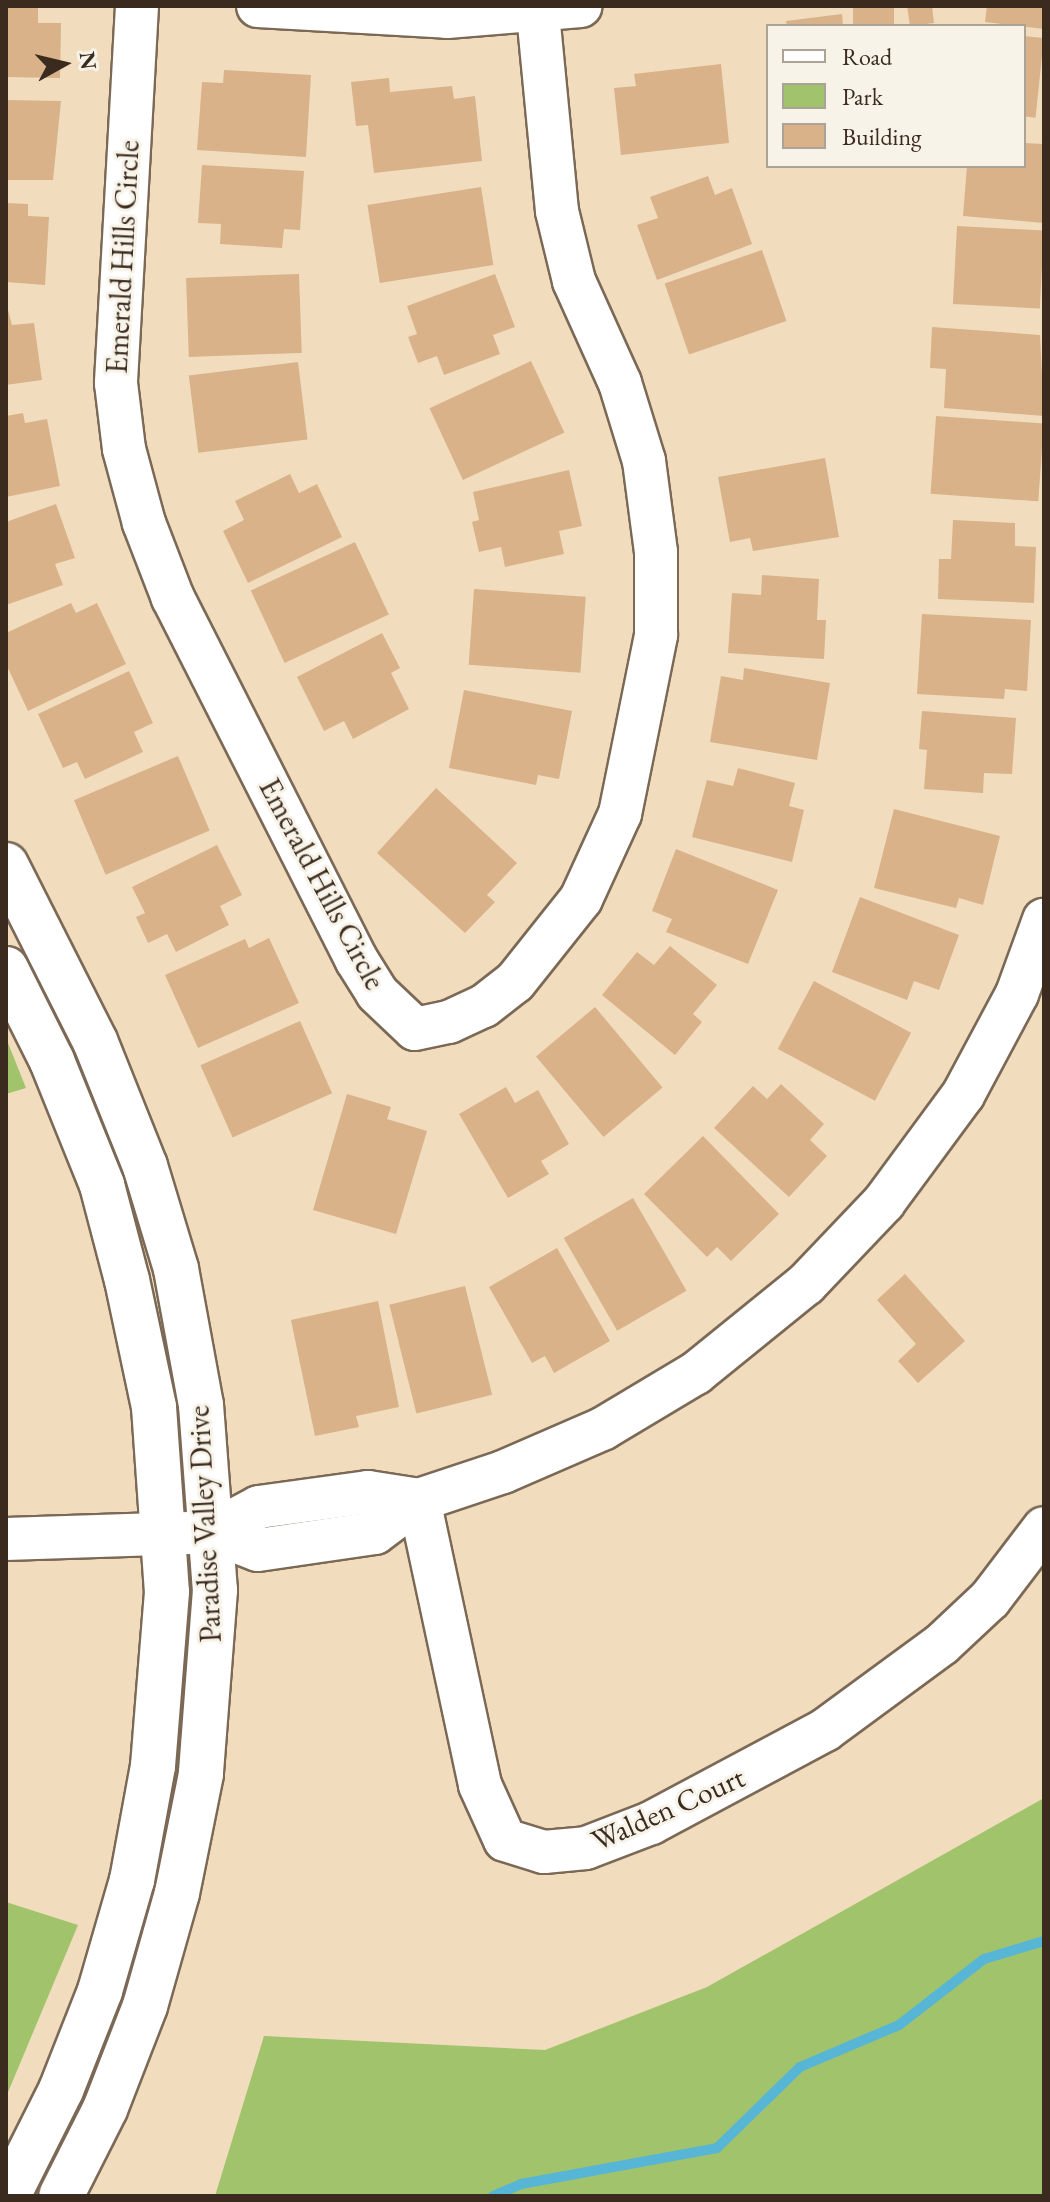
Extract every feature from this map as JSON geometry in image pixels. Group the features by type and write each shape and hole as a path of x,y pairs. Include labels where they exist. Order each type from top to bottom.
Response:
{"street":[{"name":"Emerald Hills Circle","path":"137,6 116,383 124,449 144,523 173,598 356,959 377,993 415,1029 449,1022 484,1006 515,982 581,899 620,814 656,635 656,552 644,461 620,383 574,281 557,211 538,13"},
{"path":"258,6 447,17 538,13 581,6"},
{"name":"Paradise Valley Drive","path":"6,865 95,1041 145,1166 189,1332 212,1532 210,1686 201,1774 177,1893 139,2021 105,2109 61,2196"},
{"path":"6,1539 212,1532 258,1550 375,1533 419,1500 503,1472 604,1428 696,1373 806,1284 884,1202 963,1095 1017,994 1044,920"},
{"name":"Paradise Valley Drive","path":"6,969 52,1061 102,1185 154,1407 165,1534 164,1673 132,1880 100,1991 61,2090 8,2196"},
{"name":"Walden Court","path":"419,1500 480,1785 505,1840 544,1852 586,1848 651,1823 825,1730 942,1644 990,1599 1044,1528"}],"green space":[{"path":"6,1038 26,1088 6,1094"},
{"path":"1044,1798 1044,2196 215,2196 264,2036 545,2050 707,1987"},
{"path":"6,1902 78,1925 6,2097"}],"building":[{"path":"6,6 38,6 38,23 61,23 60,78 6,77"},
{"path":"853,6 894,6 894,24 853,24"},
{"path":"907,6 932,6 934,23 910,24"},
{"path":"987,6 1044,6 1044,29 1026,27 1026,24 985,22"},
{"path":"842,14 843,24 787,24 786,21"},
{"path":"1026,36 1044,38 1036,118 1026,117"},
{"path":"721,64 729,143 621,155 614,88 636,86 634,74"},
{"path":"224,70 311,75 306,157 197,150 202,82 223,83"},
{"path":"389,78 390,92 452,86 454,99 475,96 482,161 374,173 368,125 356,126 351,82"},
{"path":"6,100 61,101 53,180 6,180"},
{"path":"1026,143 1044,144 1044,223 963,216 967,168 1026,168"},
{"path":"202,165 304,171 300,230 284,229 282,248 220,244 221,224 198,223"},
{"path":"708,176 715,195 732,188 752,244 657,280 637,225 658,218 650,197"},
{"path":"481,187 493,265 380,283 367,205"},
{"path":"6,203 28,204 28,216 49,217 45,285 6,282"},
{"path":"957,226 1044,231 1040,308 953,304"},
{"path":"762,250 786,321 689,354 665,284"},
{"path":"299,274 302,353 189,357 186,278"},
{"path":"495,274 515,327 493,335 500,354 444,375 437,356 418,363 408,337 417,334 407,306"},
{"path":"6,302 12,325 34,323 42,380 6,385"},
{"path":"932,327 1040,335 1044,416 944,408 946,369 930,368"},
{"path":"531,361 564,433 463,480 429,408"},
{"path":"298,362 308,439 198,453 189,375"},
{"path":"23,413 25,423 47,419 60,486 6,497 6,416"},
{"path":"936,416 1044,424 1038,501 931,494"},
{"path":"825,458 839,537 753,551 750,538 730,542 718,477"},
{"path":"569,470 582,526 559,531 564,554 505,567 501,547 479,552 472,522 479,520 473,492"},
{"path":"290,474 299,493 317,484 342,537 248,583 223,531 244,520 235,501"},
{"path":"56,504 75,558 55,564 63,585 6,605 6,522"},
{"path":"953,520 1015,523 1015,546 1036,547 1034,603 938,599 939,559 951,559"},
{"path":"355,542 389,615 285,663 251,591"},
{"path":"762,575 819,579 817,620 826,620 824,659 728,653 732,593 761,595"},
{"path":"474,589 586,597 580,673 469,665"},
{"path":"71,603 76,613 97,603 126,664 28,711 6,664 6,633"},
{"path":"922,614 1031,620 1027,691 1005,689 1004,699 917,694"},
{"path":"382,633 400,668 391,673 409,709 353,739 344,721 324,731 297,677"},
{"path":"744,668 830,683 817,760 710,742 721,676 743,680"},
{"path":"129,671 153,723 134,732 143,752 85,779 77,762 63,768 38,714"},
{"path":"464,690 572,711 559,779 538,775 536,785 449,768"},
{"path":"922,711 1016,718 1012,774 984,773 983,793 924,789 927,750 919,749"},
{"path":"178,756 210,831 106,875 74,800"},
{"path":"738,768 795,783 789,806 804,810 792,862 692,837 707,780 733,786"},
{"path":"436,788 517,863 487,895 495,902 465,933 377,853"},
{"path":"894,809 1000,836 983,905 959,898 956,908 874,888"},
{"path":"217,845 242,895 220,906 229,925 176,952 167,934 148,943 136,917 145,913 132,887"},
{"path":"676,849 778,890 748,964 666,932 672,919 652,911"},
{"path":"860,897 959,935 939,990 914,981 907,1000 832,972"},
{"path":"269,938 299,1003 198,1048 165,975 245,939 249,948"},
{"path":"670,946 717,985 693,1014 702,1022 675,1055 602,995 637,952 654,965"},
{"path":"814,981 911,1033 875,1101 778,1049"},
{"path":"595,1007 662,1087 604,1137 536,1056"},
{"path":"300,1021 332,1093 233,1138 200,1065"},
{"path":"781,1084 824,1124 810,1140 827,1156 789,1197 714,1128 753,1086 767,1099"},
{"path":"506,1087 515,1103 538,1090 569,1144 541,1161 549,1174 508,1198 459,1114"},
{"path":"347,1094 391,1107 387,1119 427,1131 396,1234 313,1210"},
{"path":"703,1136 779,1214 731,1261 717,1247 707,1257 644,1194"},
{"path":"633,1198 686,1291 617,1331 564,1238"},
{"path":"557,1248 610,1341 554,1373 545,1356 532,1363 489,1287"},
{"path":"905,1274 965,1341 918,1383 898,1361 916,1344 877,1300"},
{"path":"465,1286 492,1395 416,1414 389,1305"},
{"path":"378,1301 399,1407 356,1416 359,1427 315,1436 291,1320"}],"waterway":[{"path":"493,2196 521,2184 717,2148 800,2067 899,2025 984,1959 1044,1941"}]}
